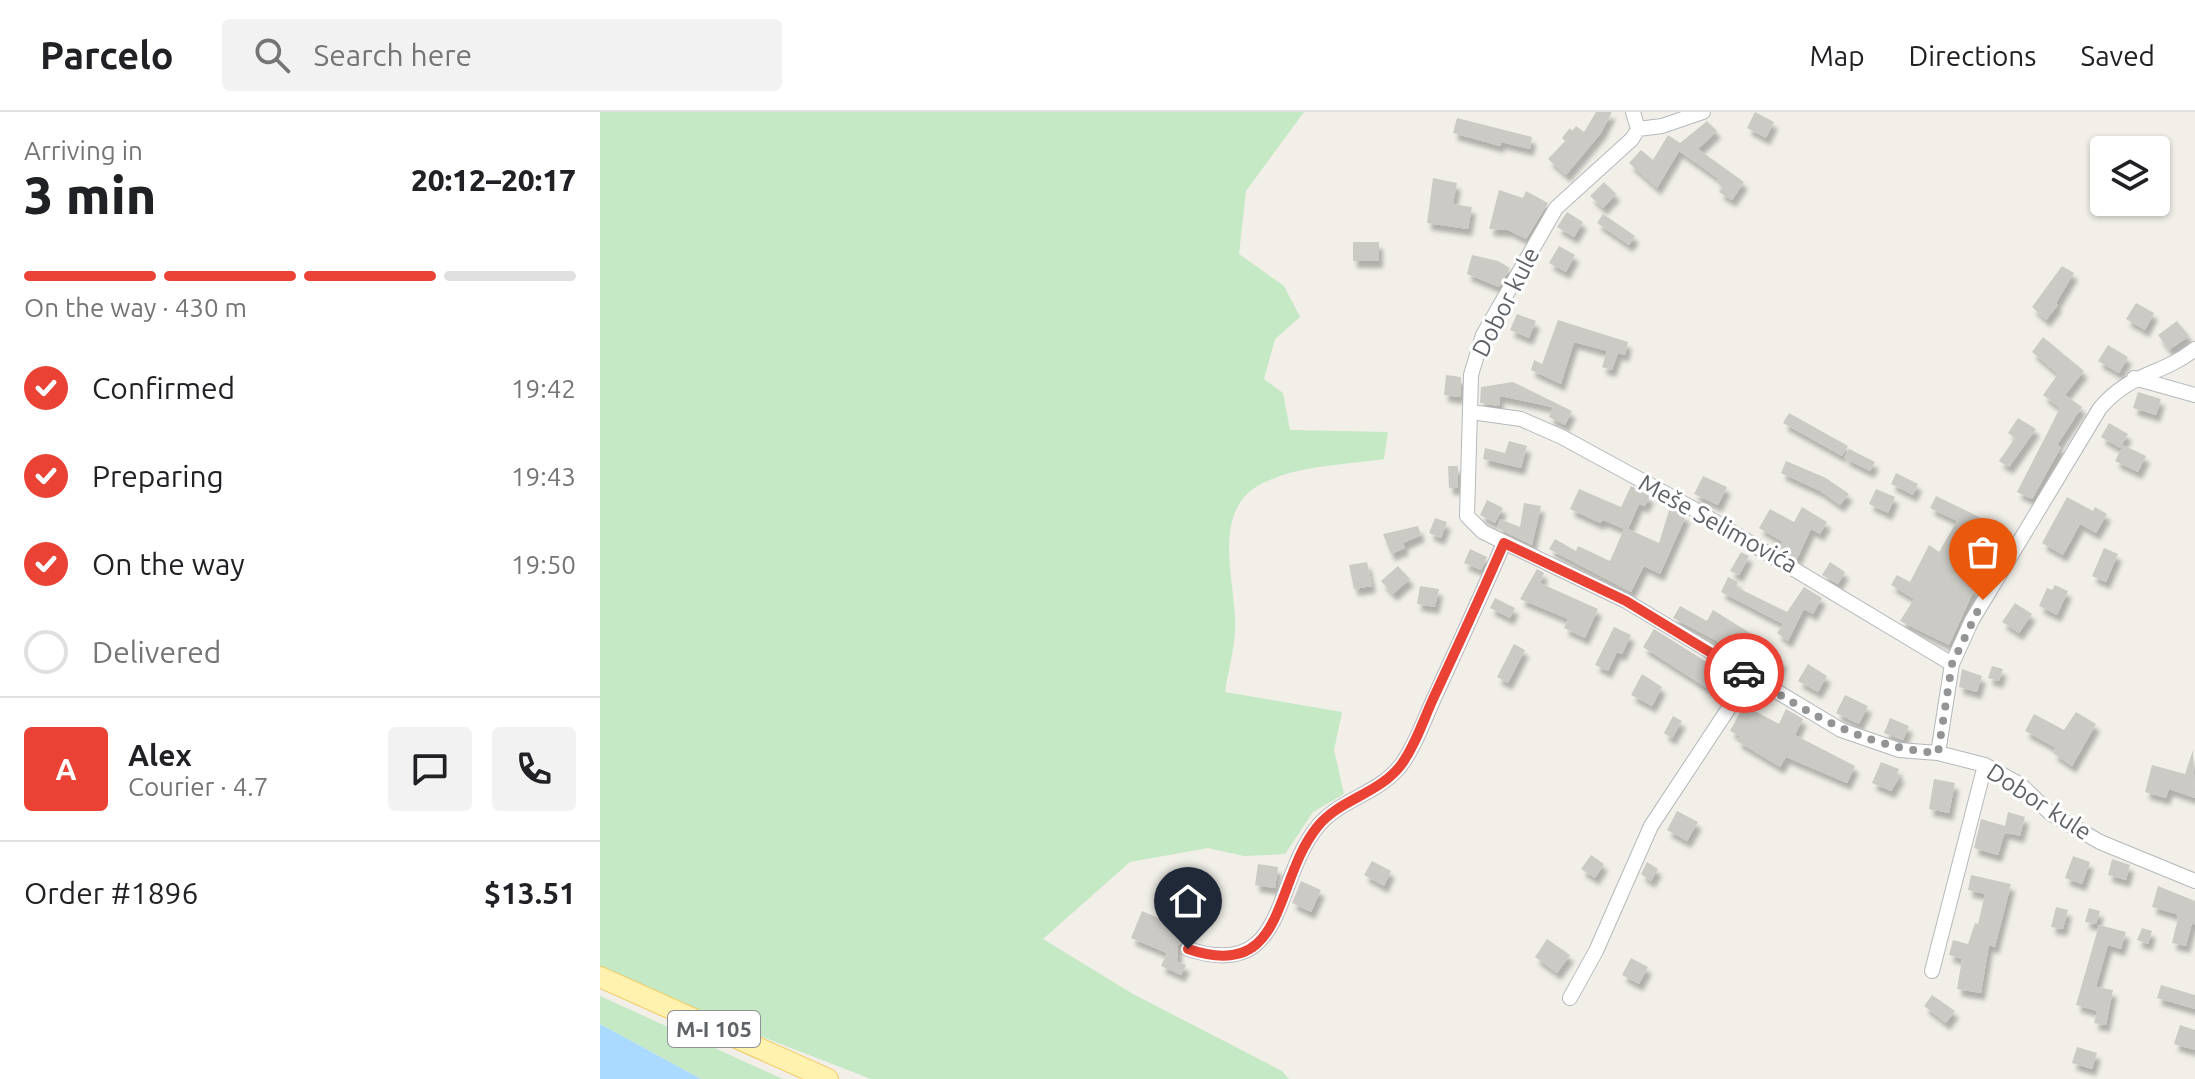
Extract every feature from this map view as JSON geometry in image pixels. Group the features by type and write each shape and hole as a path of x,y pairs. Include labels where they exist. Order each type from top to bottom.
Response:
{"main road":[{"name":"M-I 105","path":"600,977 828,1079"}],"street":[{"path":"1633,112 1638,129 1662,126 1703,112"},
{"name":"Dobor kule","path":"1638,129 1632,139 1556,208 1483,335 1471,375 1467,516 1483,532 1626,601 1841,730 1899,750 1938,753 1985,765 2021,785 2050,813 2100,842 2195,881"},
{"path":"1938,753 1952,664 1972,620 2100,408 2116,389 2134,378 2166,369 2195,349"},
{"path":"2134,378 2195,395"},
{"name":"Meše Selimovića","path":"1471,412 1521,419 1562,437 1718,522 1952,664"},
{"path":"1188,949 1219,957 1248,953 1266,936 1302,850 1318,826 1332,812 1363,798 1401,765 1504,543"},
{"path":"1570,998 1596,951 1651,826 1750,676"},
{"path":"1932,971 1985,765"}],"green space":[{"path":"600,112 1304,112 1246,191 1239,254 1284,286 1300,317 1275,339 1264,379 1283,393 1290,430 1388,432 1384,459 1307,469 1277,477 1246,495 1235,511 1229,551 1235,631 1225,692 1342,712 1334,750 1344,794 1313,812 1285,854 1244,856 1208,848 1130,862 1043,939 1133,994 1282,1071 1289,1079 871,1079 677,1004 600,969"},
{"path":"600,996 783,1079 701,1079 600,1024"}],"water":[{"path":"600,1024 701,1079 600,1079"}],"building":[{"path":"1596,112 1612,112 1601,133 1566,175 1548,159 1565,141 1562,138 1570,128 1572,131 1576,126 1584,132"},
{"path":"1755,112 1774,122 1766,138 1747,128"},
{"path":"1457,118 1532,137 1530,149 1501,142 1500,146 1453,133"},
{"path":"1707,121 1717,131 1698,149 1744,182 1732,200 1719,192 1723,187 1716,182 1719,179 1679,151 1657,188 1629,163 1641,150 1653,160 1668,135 1680,143"},
{"path":"1433,178 1457,183 1453,204 1472,207 1468,229 1427,223"},
{"path":"1604,182 1616,194 1603,208 1590,196"},
{"path":"1499,190 1523,198 1526,191 1548,203 1526,239 1508,230 1489,229"},
{"path":"1567,212 1583,222 1574,237 1557,227"},
{"path":"1603,214 1635,236 1629,245 1597,223"},
{"path":"1353,242 1379,242 1379,261 1353,261"},
{"path":"1559,246 1575,255 1566,272 1549,263"},
{"path":"1472,255 1498,261 1510,268 1499,287 1467,274"},
{"path":"2062,266 2074,273 2056,303 2058,305 2046,320 2032,307"},
{"path":"2136,303 2154,313 2145,330 2126,319"},
{"path":"1517,314 1536,321 1529,338 1510,330"},
{"path":"1558,320 1628,342 1625,355 1618,353 1612,370 1602,367 1607,351 1574,342 1561,384 1531,370 1534,360 1542,364"},
{"path":"2177,321 2189,336 2169,350 2158,335"},
{"path":"2043,337 2084,371 2065,395 2082,407 2057,445 2061,447 2032,499 2017,492 2060,408 2043,395 2058,374 2032,352"},
{"path":"2108,345 2128,357 2119,373 2098,361"},
{"path":"1446,375 1461,377 1460,397 1444,395"},
{"path":"1513,382 1572,411 1565,425 1549,417 1553,407 1500,396 1499,406 1480,403 1481,387"},
{"path":"2138,392 2161,399 2156,415 2133,408"},
{"path":"1789,413 1848,446 1842,456 1783,423"},
{"path":"2018,418 2036,429 2009,467 1999,461 2015,438 2008,433"},
{"path":"2109,423 2128,434 2120,448 2101,437"},
{"path":"1509,441 1527,446 1521,468 1483,459 1485,448 1505,453"},
{"path":"2123,445 2146,456 2138,472 2115,461"},
{"path":"1849,449 1875,462 1870,471 1844,458"},
{"path":"1786,461 1826,478 1849,494 1840,505 1820,491 1781,473"},
{"path":"1448,466 1458,466 1458,488 1449,488"},
{"path":"1896,473 1918,484 1913,495 1891,484"},
{"path":"1703,476 1727,487 1718,505 1694,494"},
{"path":"1631,486 1650,496 1645,506 1639,504 1628,529 1659,543 1670,507 1686,516 1660,574 1644,566 1631,592 1549,549 1555,539 1576,551 1578,546 1610,561 1624,529 1603,520 1600,523 1570,509 1579,489 1621,507"},
{"path":"1876,489 1895,497 1888,513 1869,504"},
{"path":"1936,496 2004,529 1996,544 1987,539 1967,572 1970,574 1966,583 1975,588 1949,645 1900,621 1914,599 1891,585 1897,575 1910,582 1929,545 1939,552 1957,521 1930,508"},
{"path":"2067,497 2093,511 2095,507 2107,514 2096,533 2080,524 2063,555 2042,543"},
{"path":"1487,500 1503,508 1495,523 1480,515"},
{"path":"1524,503 1541,506 1532,545 1497,528 1500,519 1520,527"},
{"path":"1802,507 1827,522 1820,534 1811,529 1797,559 1779,549 1783,542 1759,528 1770,509 1794,522"},
{"path":"1435,518 1447,522 1441,538 1429,533"},
{"path":"1418,526 1421,535 1403,543 1405,548 1391,554 1383,534"},
{"path":"2104,548 2118,554 2106,582 2092,576"},
{"path":"1470,549 1487,557 1481,570 1464,563"},
{"path":"1741,552 1749,556 1739,575 1730,571"},
{"path":"1367,562 1372,586 1354,589 1349,565"},
{"path":"1830,562 1845,572 1838,584 1822,575"},
{"path":"1398,566 1410,579 1393,594 1381,581"},
{"path":"1537,569 1544,573 1540,583 1598,609 1585,638 1564,628 1568,619 1520,599"},
{"path":"1728,577 1738,582 1736,587 1787,612 1804,587 1822,598 1813,614 1804,609 1788,641 1777,633 1783,624 1721,592"},
{"path":"2055,585 2068,591 2057,615 2039,606 2047,588 2052,590"},
{"path":"1420,586 1439,589 1435,607 1417,604"},
{"path":"1495,598 1515,608 1510,618 1490,608"},
{"path":"2015,603 2032,614 2019,633 2002,622"},
{"path":"1680,606 1707,621 1713,610 1758,638 1754,645 1783,661 1774,678 1758,669 1761,664 1673,618"},
{"path":"1614,627 1631,635 1622,654 1617,652 1608,671 1595,665"},
{"path":"1654,629 1732,678 1721,697 1643,647"},
{"path":"1514,644 1525,650 1508,683 1497,677"},
{"path":"1808,664 1827,676 1818,692 1798,681"},
{"path":"1992,666 2003,669 1999,681 1988,678"},
{"path":"1962,669 1982,676 1977,692 1959,687"},
{"path":"1642,674 1662,687 1652,706 1631,695"},
{"path":"1845,695 1868,706 1859,724 1836,713"},
{"path":"1744,705 1779,724 1786,709 1803,719 1795,735 1855,766 1847,783 1786,757 1780,767 1737,741 1740,736 1730,731"},
{"path":"2076,712 2096,724 2072,766 2053,753 2056,748 2025,731 2034,714 2064,730"},
{"path":"1673,716 1682,721 1672,738 1664,733"},
{"path":"1890,718 1909,726 1903,740 1884,733"},
{"path":"2193,750 2195,798 2169,789 2166,798 2145,792 2152,765 2185,774"},
{"path":"1881,762 1899,769 1897,774 1901,775 1891,791 1872,783"},
{"path":"1934,779 1955,783 1949,813 1929,809"},
{"path":"1677,811 1698,822 1687,841 1667,830"},
{"path":"2008,812 2025,817 2020,836 2005,832 1998,855 1974,848 1981,819 2005,826"},
{"path":"1591,855 1604,864 1595,878 1581,869"},
{"path":"2073,856 2090,862 2082,884 2065,878"},
{"path":"2112,859 2130,865 2126,880 2108,875"},
{"path":"1372,861 1391,871 1384,886 1364,875"},
{"path":"1647,862 1658,869 1651,881 1641,874"},
{"path":"1258,864 1278,867 1275,888 1255,885"},
{"path":"1971,875 2011,884 1995,947 1989,945 1981,993 1957,989 1962,959 1949,955 1953,940 1968,944 1975,923 1978,924 1985,894 1968,890"},
{"path":"1301,881 1321,890 1311,912 1292,903"},
{"path":"2158,886 2195,901 2195,925 2192,923 2186,946 2172,943 2178,918 2176,914 2152,907"},
{"path":"2056,907 2068,910 2063,929 2051,927"},
{"path":"2089,908 2100,911 2096,924 2085,922"},
{"path":"1142,911 1191,932 1178,946 1178,962 1186,965 1181,975 1161,966 1167,953 1131,938"},
{"path":"2099,925 2126,932 2121,949 2108,945 2096,987 2113,990 2106,1025 2094,1023 2097,1011 2076,1005"},
{"path":"2142,928 2152,931 2148,944 2137,940"},
{"path":"1547,939 1570,955 1557,973 1535,957"},
{"path":"1631,958 1648,967 1639,984 1622,975"},
{"path":"2161,985 2195,995 2195,1009 2157,998"},
{"path":"1932,995 1955,1011 1946,1023 1924,1006"},
{"path":"2180,1025 2195,1030 2195,1050 2174,1044"},
{"path":"2077,1047 2097,1053 2092,1069 2072,1063"}],"way so far":[{"path":"1744,673 1841,730 1899,750 1938,753 1952,664 1983,600"}],"route":[{"path":"1188,949 1219,957 1237,957 1248,953 1266,936 1302,850 1318,826 1332,812 1363,798 1401,765 1504,543 1626,601 1744,673"}]}
